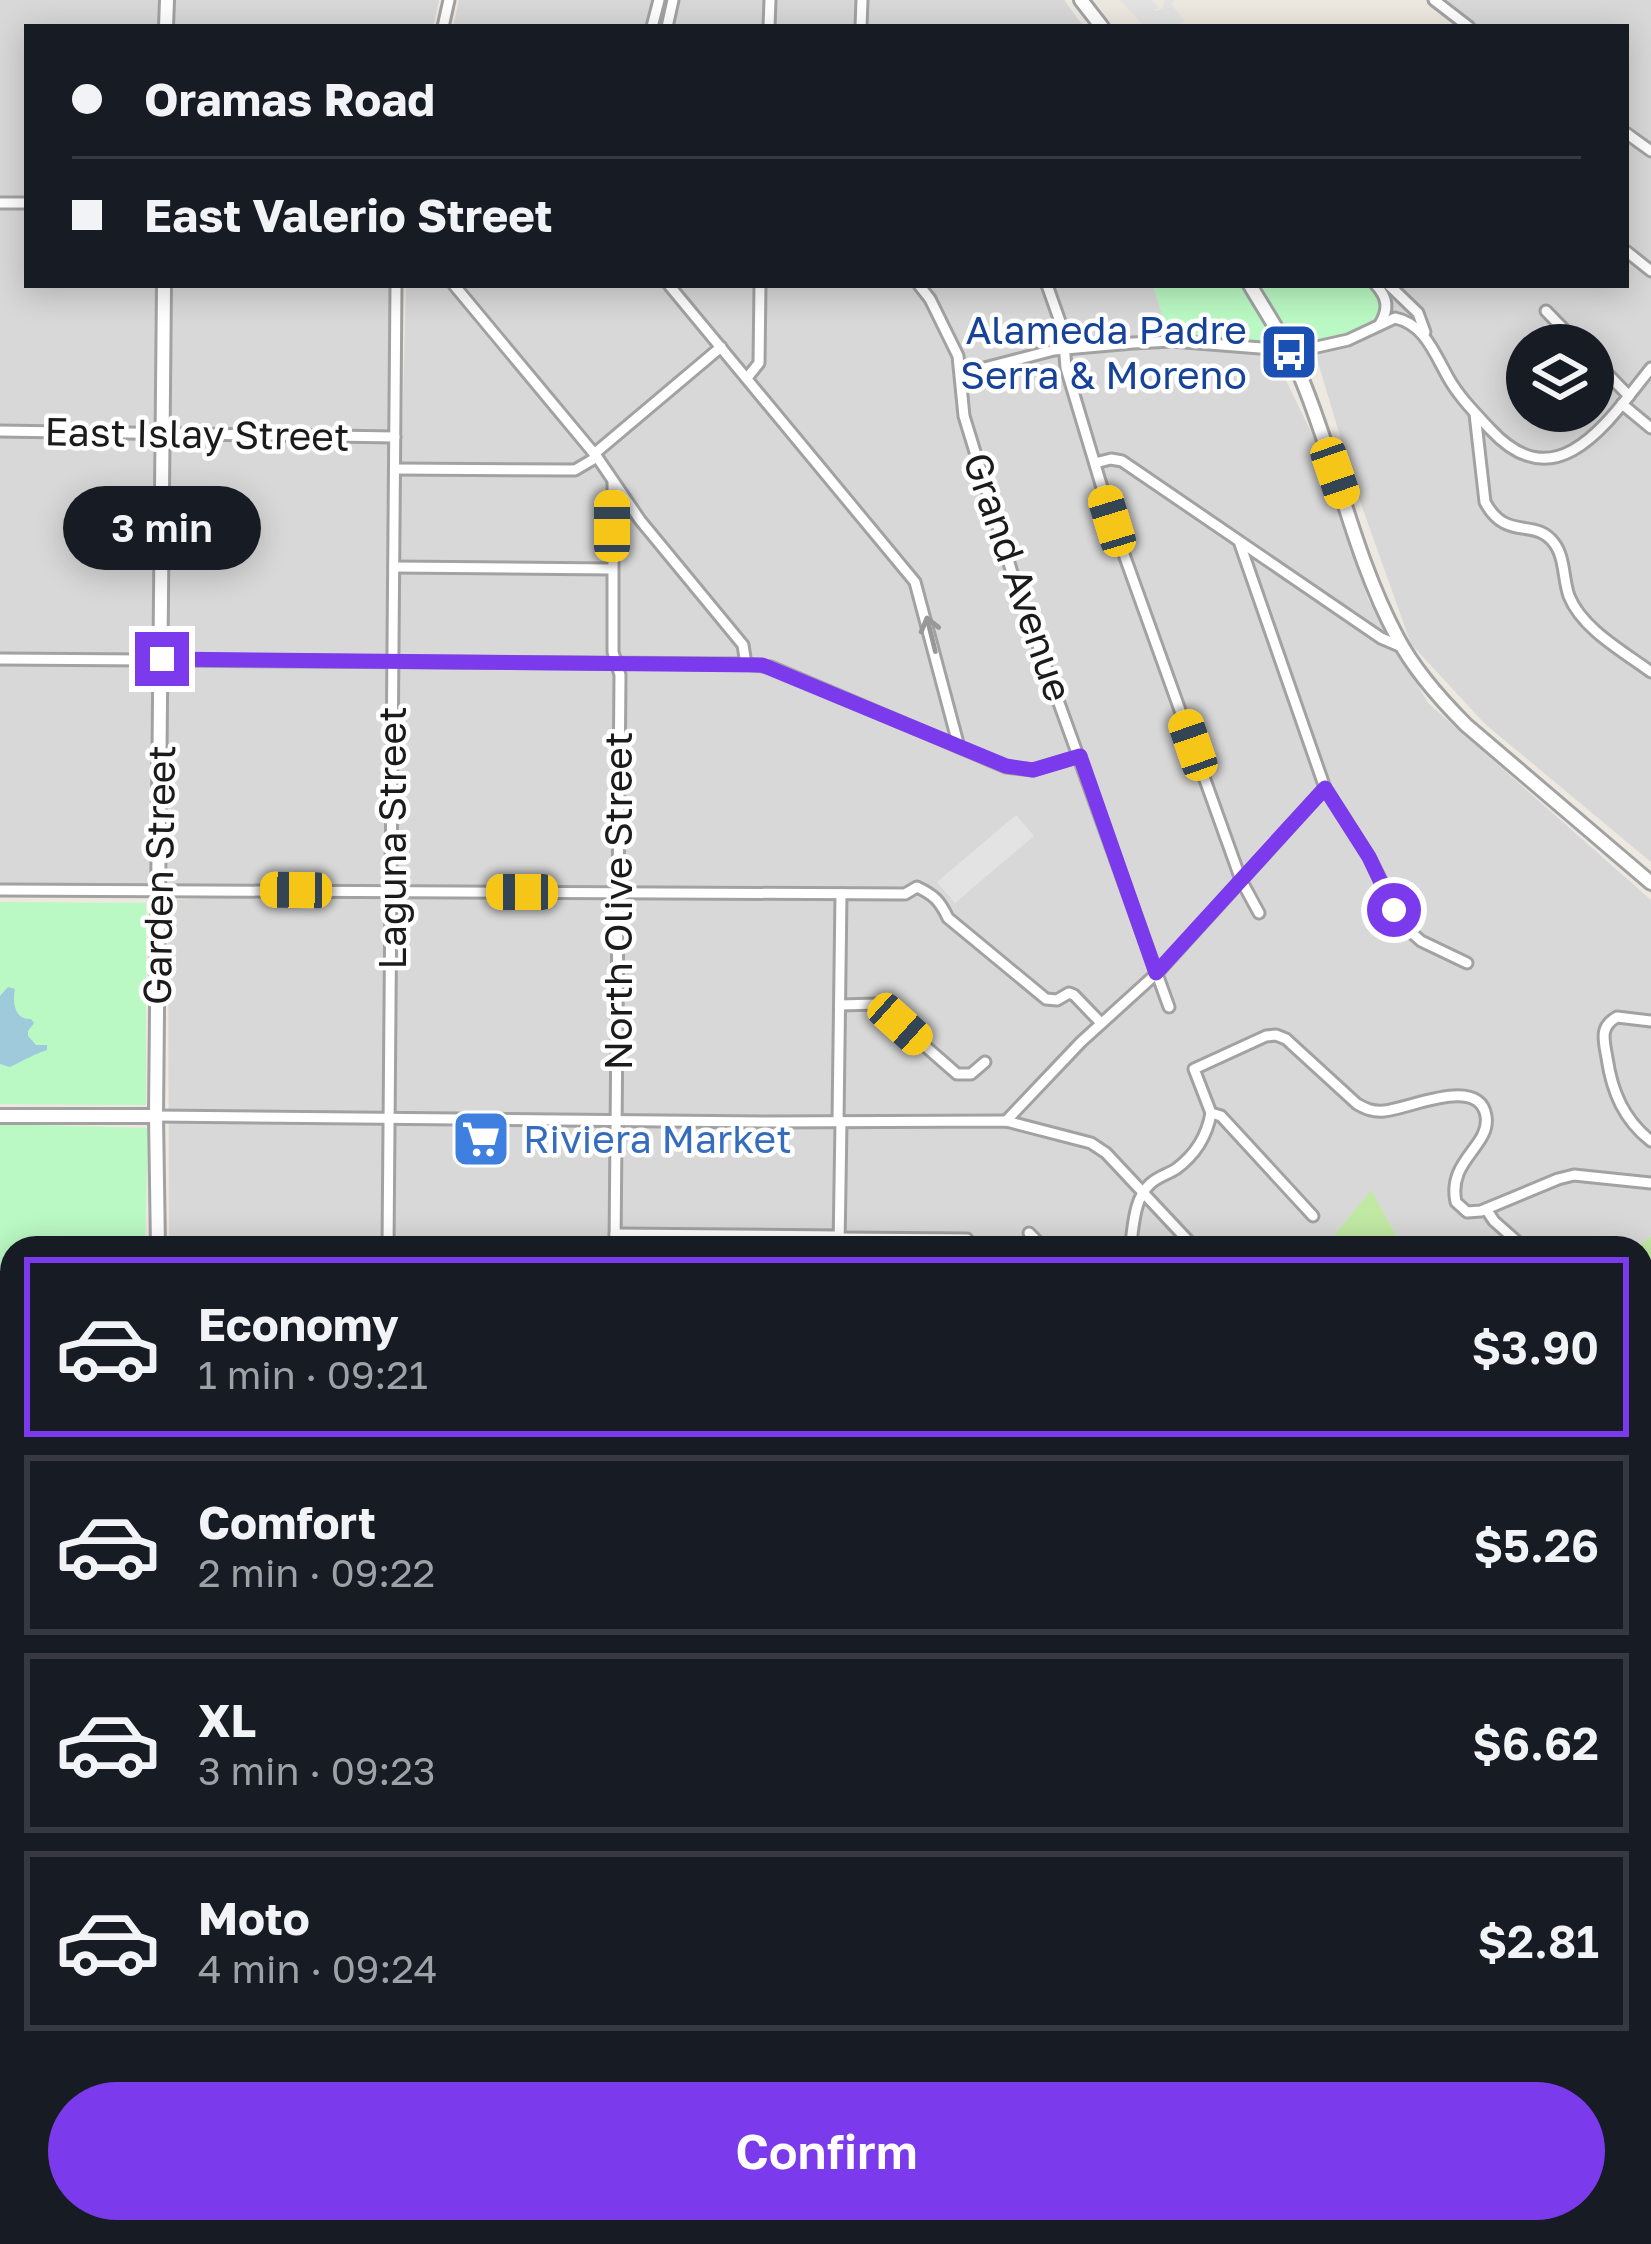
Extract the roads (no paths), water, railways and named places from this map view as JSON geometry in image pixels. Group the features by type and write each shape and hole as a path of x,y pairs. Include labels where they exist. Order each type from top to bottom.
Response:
{"street":[{"path":"1081,0 1100,24"},
{"path":"1434,0 1461,24"},
{"name":"Garden Street","path":"158,1236 164,288"},
{"name":"Laguna Street","path":"388,1236 396,288"},
{"path":"457,288 596,455 640,520 743,645 746,664"},
{"path":"672,288 915,582 959,747"},
{"path":"747,378 759,363 760,288"},
{"name":"Grand Avenue","path":"922,288 958,356 964,416 1006,553 1169,1007"},
{"path":"1048,288 1063,330 1066,368 1112,521 1240,880 1259,913"},
{"path":"1252,288 1309,397 1377,594 1402,647 1466,724 1650,881"},
{"path":"1378,288 1387,303 1380,324"},
{"path":"1393,288 1418,314 1426,339"},
{"path":"1546,311 1559,324"},
{"path":"961,374 1064,349 1172,341 1299,351 1348,340 1395,318 1418,328 1451,383 1509,448 1529,457 1553,458 1583,446 1651,368"},
{"name":"East Islay Street","path":"395,469 575,470 721,347"},
{"path":"1614,386 1651,428"},
{"path":"1475,413 1485,502 1491,513 1506,525 1542,533 1554,543 1569,596 1582,616 1651,672"},
{"name":"East Islay Street","path":"0,431 395,437"},
{"path":"1095,463 1122,461 1385,641 1402,647"},
{"name":"North Olive Street","path":"613,483 613,652 620,675 615,1234"},
{"path":"1240,544 1325,788 1369,857 1404,926 1420,941 1467,963"},
{"path":"394,566 612,569"},
{"path":"0,659 746,664 771,668 1006,766 1033,770 1080,756"},
{"path":"1006,1121 1100,1023 1156,973 1325,788"},
{"path":"0,890 904,894 917,887 933,894 948,918 1046,1000 1075,995 1100,1023"},
{"path":"839,1236 841,894"},
{"path":"840,1005 877,1004 957,1074 971,1074 985,1062"},
{"path":"1651,1021 1617,1017 1606,1025 1603,1035 1620,1105 1651,1141"},
{"path":"1131,1236 1144,1192 1178,1168 1203,1139 1211,1112 1194,1069 1266,1036 1291,1042 1368,1109 1386,1111 1454,1095 1470,1096 1485,1111 1486,1126 1456,1174 1455,1197 1459,1206 1473,1214 1574,1175 1651,1183"},
{"path":"1211,1112 1221,1116 1313,1216"},
{"path":"0,1116 1006,1121 1091,1143 1184,1236"},
{"path":"1486,1209 1512,1236"},
{"path":"1029,1233 1032,1236"},
{"path":"615,1234 679,1236"}],"water":[{"path":"8,987 15,989 18,1014 34,1023 28,1036 36,1045 47,1045 47,1050 10,1067 0,1064 0,996"}],"place":[{"name":"Alameda Padre Serra & Moreno","path":"1289,352"},
{"name":"Riviera Market","path":"481,1139"}]}
